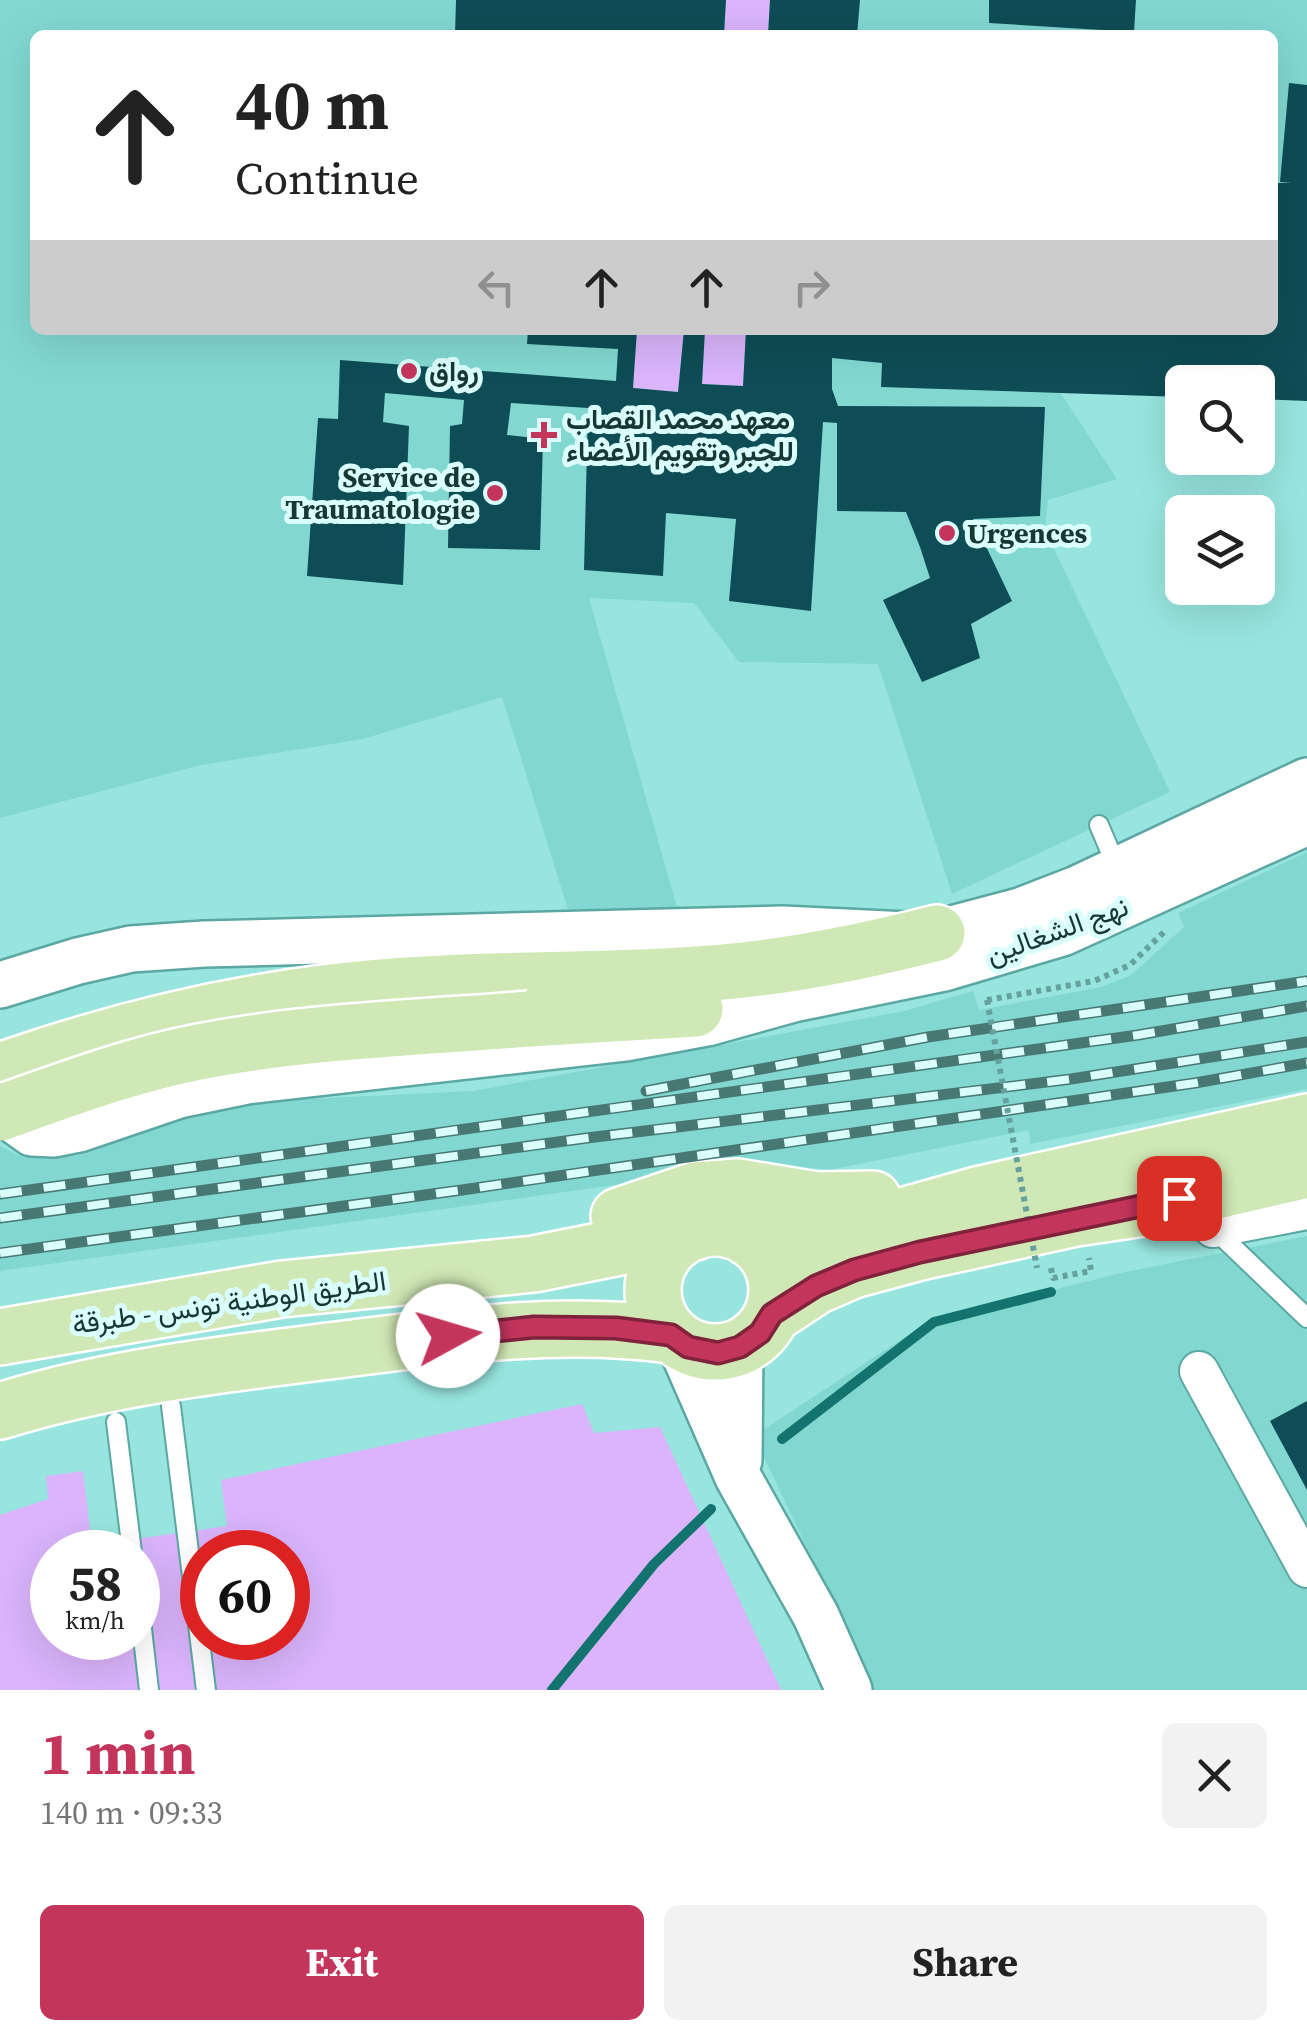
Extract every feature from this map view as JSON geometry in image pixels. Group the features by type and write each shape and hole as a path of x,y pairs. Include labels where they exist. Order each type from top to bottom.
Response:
{"main road":[{"path":"0,1112 108,1076 211,1050 528,1000 799,964 937,934"},
{"path":"0,1071 118,1034 210,1012 393,986 528,1000 619,1016 793,999"},
{"path":"748,1238 815,1235 878,1223 980,1194 1307,1122"},
{"path":"15,1403 232,1363 534,1327 616,1328 675,1338 718,1353 756,1331 816,1286 854,1270 920,1252 1196,1213 1307,1170"},
{"path":"435,1272 696,1190 738,1187 816,1200 928,1192 980,1194"},
{"path":"675,1338 655,1308 652,1293 656,1268 676,1242 695,1232 716,1228 733,1231 762,1249 776,1276 776,1299 756,1331"},
{"name":"الطريق الوطنية تونس - طبرقة","path":"0,1336 282,1290 534,1264 695,1232"},
{"path":"0,1446 116,1422 171,1406 232,1363"}],"street":[{"path":"0,985 130,950 204,944 783,929 937,934 1020,911 1118,871 1307,781"},
{"name":"نهج الشغالين","path":"0,1112 32,1133 54,1134 179,1095 247,1081 626,1038 706,1023 793,999 944,968 1062,933 1307,822"},
{"path":"1196,1213 1307,1210"},
{"path":"738,1477 756,1331"},
{"path":"675,1338 738,1477 816,1616 850,1690"},
{"path":"1199,1372 1307,1568"}],"lane":[{"path":"1099,825 1118,871"},
{"path":"1196,1213 1307,1318"},
{"path":"171,1406 206,1690"},
{"path":"116,1422 129,1530"},
{"path":"146,1660 149,1690"}],"path":[{"path":"1037,1268 988,1000 1094,980"}],"shaded area":[{"name":"معهد محمد القصاب للجبر وتقويم الأعضاء","path":"0,0 1307,0 1307,185 1278,182 1278,30 30,30 30,335 899,335 1060,392 1117,479 1048,500 1045,530 1170,792 952,894 878,664 739,662 694,603 589,598 677,907 569,913 502,697 363,739 201,765 0,818"},
{"path":"726,0 770,0 768,30 724,30"},
{"path":"637,335 684,335 678,392 633,388"},
{"path":"705,335 746,335 743,386 702,384"},
{"path":"1307,852 1307,1089 1030,1144 1029,1130 829,1170 772,1163 0,1271 0,1146 20,1156 54,1159 85,1154 179,1119 244,1102 473,1091 904,1011 973,991 979,1010 1101,987 1131,975 1184,927 1178,913"},
{"path":"1307,1236 1307,1690 874,1690 754,1436 929,1321 1125,1272"},
{"path":"582,1404 594,1433 660,1427 781,1690 0,1690 0,1515 48,1499 46,1476 83,1471 90,1530 30,1530 30,1660 160,1660 160,1535 180,1533 180,1660 310,1660 310,1530 199,1530 227,1526 221,1480"}],"building":[{"path":"456,0 726,0 724,30 455,30"},
{"path":"770,0 860,0 857,30 768,30"},
{"path":"989,0 1136,0 1134,30 989,23"},
{"path":"1289,83 1307,85 1307,401 1275,400 1275,365 1165,365 1165,396 881,387 882,363 832,358 832,389 838,406 1045,407 1040,516 973,519 1012,601 971,624 980,658 922,682 883,600 930,578 920,547 906,512 837,511 837,423 823,422 811,611 729,601 736,519 666,513 663,576 584,570 588,408 511,403 507,435 543,439 540,550 448,548 450,426 462,424 464,400 385,393 383,422 409,426 403,585 307,576 318,418 338,419 340,360 616,381 618,349 527,344 528,335 637,335 633,388 678,392 684,335 705,335 702,384 743,386 746,335 1278,335 1278,183 1292,183 1280,182"},
{"path":"1307,1401 1307,1490 1270,1421"}],"waterway":[{"path":"782,1439 934,1322 1051,1292"},
{"path":"552,1690 654,1564 711,1509"}],"railway":[{"path":"646,1091 928,1037 1307,981"},
{"path":"0,1194 1138,1035 1307,1006"},
{"path":"0,1218 587,1138 1071,1079 1307,1042"},
{"path":"0,1253 469,1189 1195,1083 1307,1063"}],"place":[{"name":"رواق","path":"409,371"},
{"name":"معهد محمد القصاب للجبر وتقويم الأعضاء","path":"544,435"},
{"name":"Service de Traumatologie","path":"495,493"},
{"name":"Urgences","path":"947,533"}],"route":[{"path":"448,1336 534,1327 616,1328 671,1335 688,1347 718,1353 740,1347 760,1333 772,1314 816,1286 854,1270 920,1252 1179,1198"}]}
